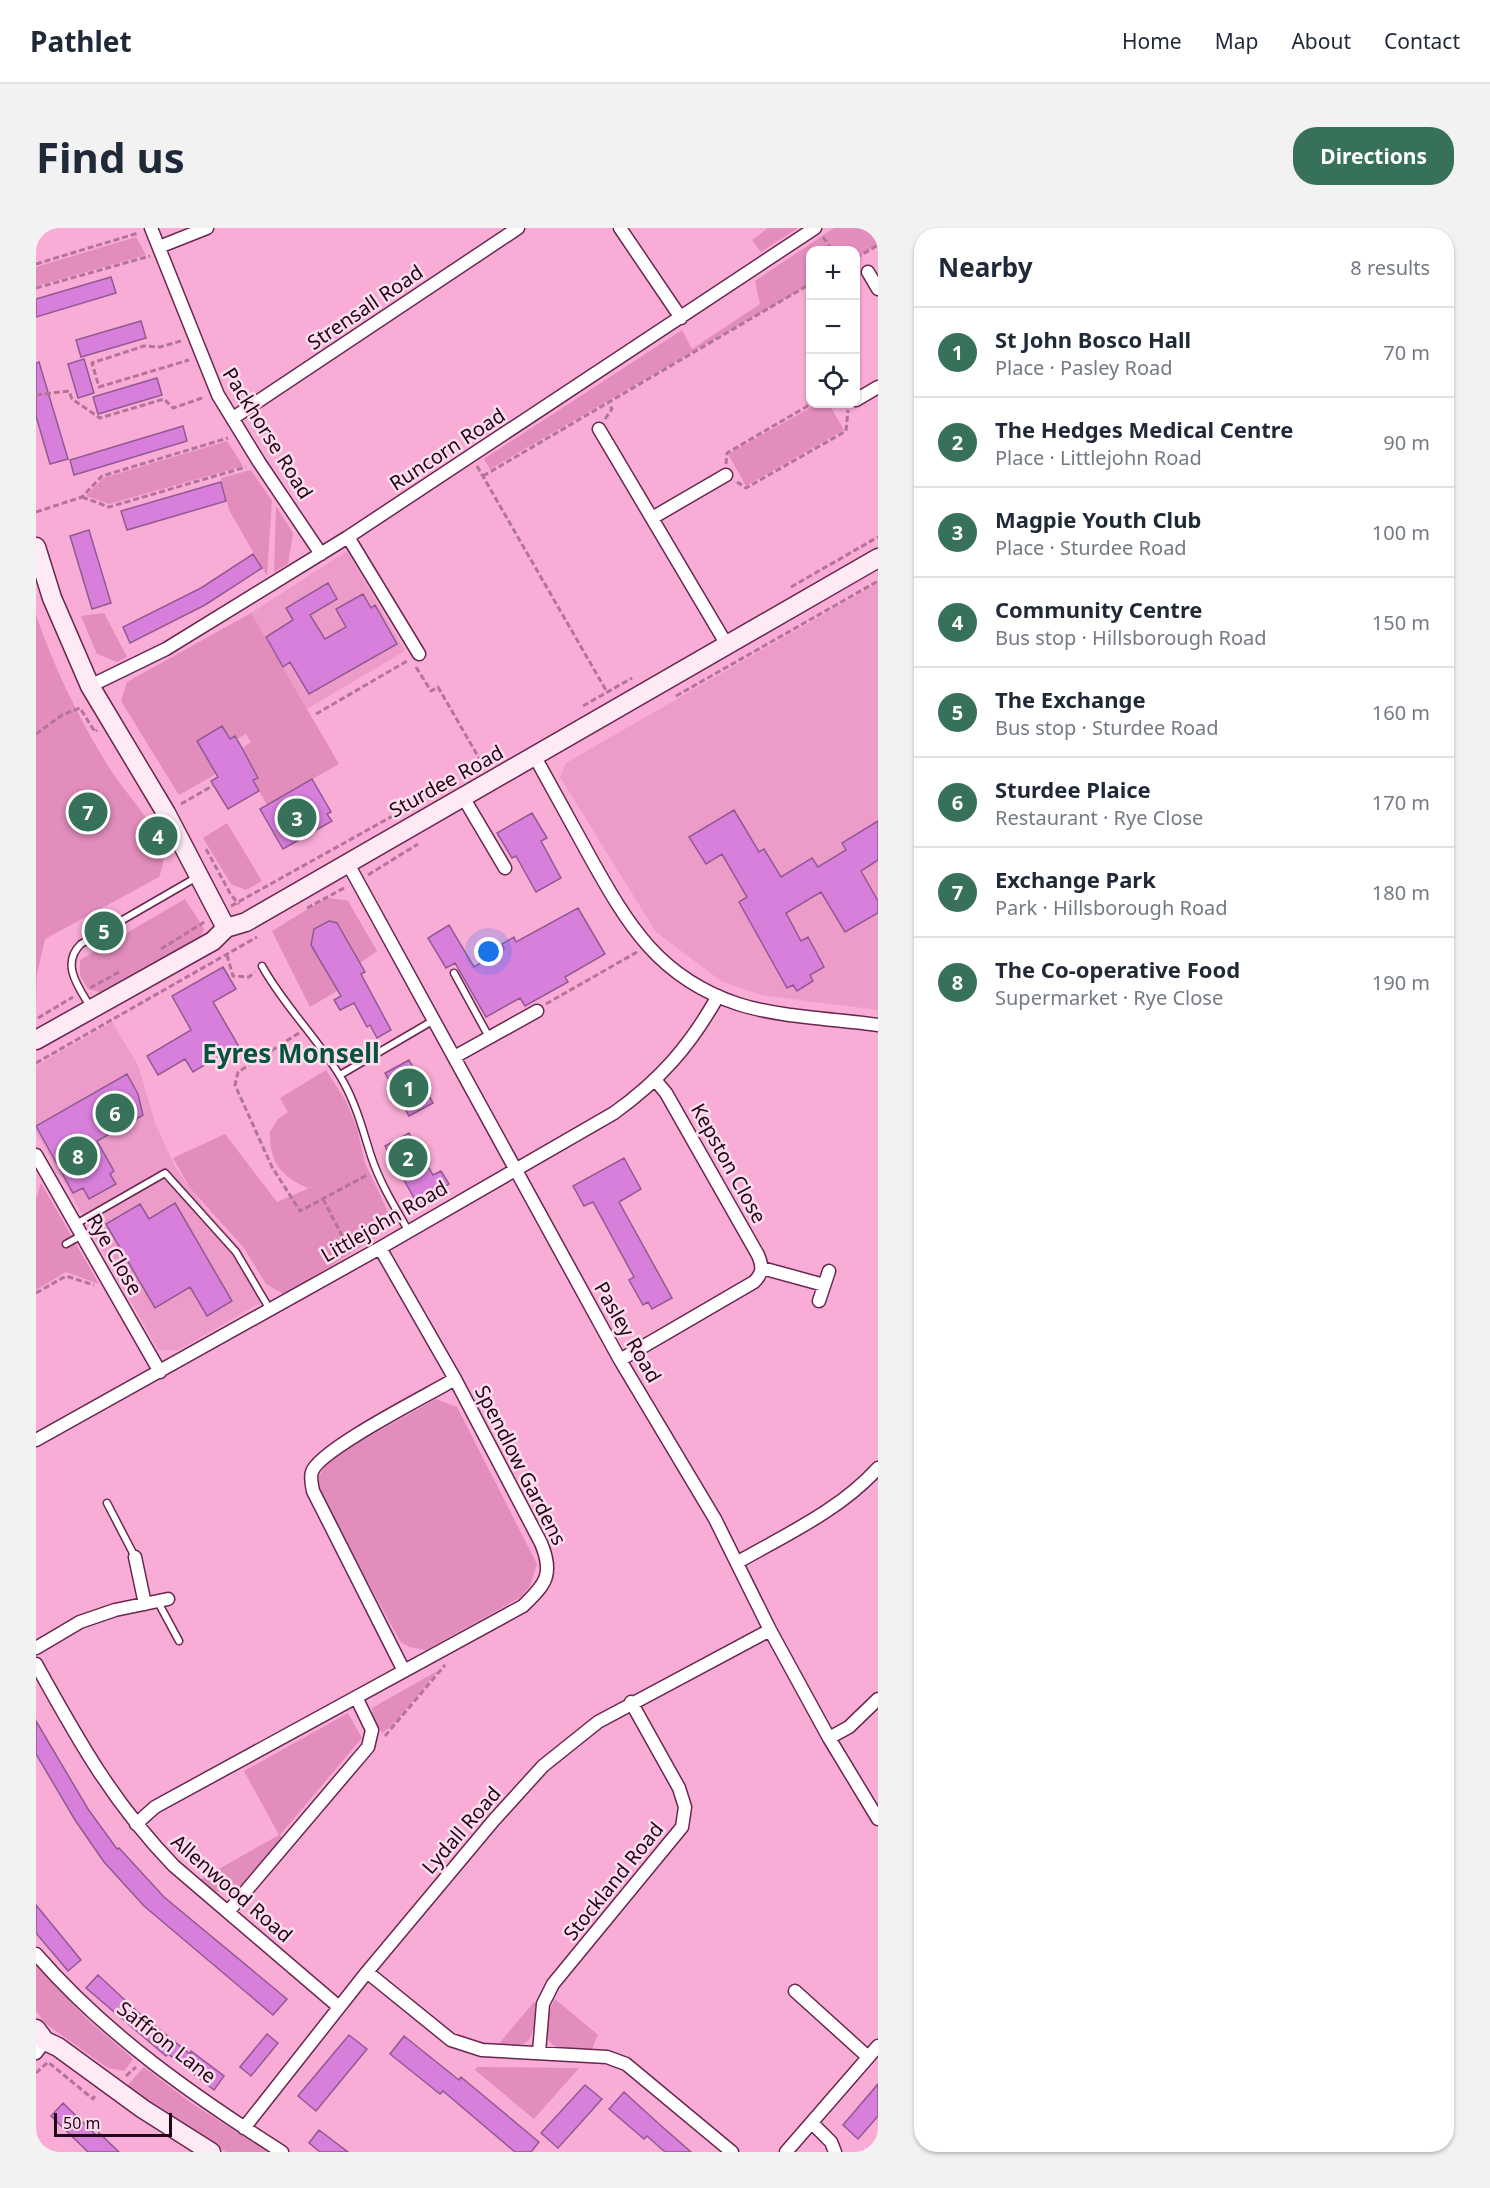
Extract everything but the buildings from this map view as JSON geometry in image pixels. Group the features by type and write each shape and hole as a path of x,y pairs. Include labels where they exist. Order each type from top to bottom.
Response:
{"street":[{"name":"Packhorse Road","path":"151,228 207,372 259,462 321,554"},
{"path":"159,247 207,228"},
{"name":"Strensall Road","path":"233,418 518,228"},
{"path":"620,228 681,318"},
{"name":"Runcorn Road","path":"90,686 166,649 321,554 681,318 819,232"},
{"path":"868,272 878,289"},
{"path":"860,397 878,387"},
{"path":"599,429 727,645"},
{"path":"652,519 726,475"},
{"path":"348,537 415,656"},
{"path":"36,547 52,598 90,686 166,813 226,928"},
{"name":"Sturdee Road","path":"36,1040 86,1000 213,941 226,928 246,922 878,558"},
{"path":"534,757 614,901 646,947 683,977 718,996 761,1009 878,1024"},
{"path":"464,797 505,868"},
{"name":"Pasley Road","path":"347,862 456,1056 620,1360 738,1562 770,1630 878,1819"},
{"name":"Littlejohn Road","path":"36,1440 380,1248 614,1113 656,1081 686,1046 718,996"},
{"path":"456,1056 537,1011"},
{"name":"Kepston Close","path":"656,1081 681,1118 758,1255 762,1268"},
{"name":"Rye Close","path":"36,1155 160,1372"},
{"name":"Spendlow Gardens","path":"136,1824 155,1807 523,1606 547,1578 549,1562 455,1379 380,1248"},
{"path":"620,1360 754,1282 760,1276 762,1268 824,1285"},
{"path":"819,1301 829,1271"},
{"name":"Spendlow Gardens","path":"404,1671 313,1491 311,1473 321,1458 455,1379"},
{"path":"738,1562 829,1510 864,1483 878,1468"},
{"path":"36,1648 80,1622 116,1610 157,1602 135,1557"},
{"name":"Lydall Road","path":"244,2128 367,1972 494,1820 543,1767 598,1722 631,1702 770,1630"},
{"name":"Allenwood Road","path":"36,1664 92,1764 136,1824 174,1866 339,2007"},
{"path":"228,1912 368,1747 372,1730 356,1697"},
{"path":"830,1738 849,1727 878,1699"},
{"name":"Stockland Road","path":"539,2052 543,2004 553,1984 682,1827 685,1807 679,1788 631,1702"},
{"name":"Saffron Lane","path":"36,1954 93,2012 145,2056 244,2128 282,2152"},
{"path":"367,1972 451,2040 482,2050 607,2057 626,2064 732,2152"},
{"path":"795,1991 868,2058"},
{"path":"39,2041 58,2047 143,2109 211,2152"},
{"path":"786,2152 878,2046"},
{"path":"812,2123 831,2142 835,2152"}],"lane":[{"path":"86,1000 71,969 74,951 81,944 198,877"},
{"path":"262,966 274,988 308,1028 340,1075 357,1108 386,1191 408,1230"},
{"path":"454,973 489,1038"},
{"path":"340,1075 435,1019"},
{"path":"66,1244 78,1229 165,1173 228,1242 269,1308"},
{"path":"107,1503 135,1557"},
{"path":"157,1602 179,1641"}],"path":[{"path":"36,264 151,228"},
{"path":"819,232 829,246"},
{"path":"860,255 878,246"},
{"path":"36,288 150,256 159,247"},
{"path":"483,476 806,286"},
{"path":"181,341 160,347 144,346 92,363 99,387 189,360"},
{"path":"36,396 69,391 72,399 100,418 164,399 173,408 206,398"},
{"path":"599,429 612,409 608,403"},
{"path":"806,407 727,453 726,475 746,488 846,431 849,408"},
{"path":"36,512 82,497 102,476 242,434"},
{"path":"471,457 607,692"},
{"path":"82,497 109,507 259,462"},
{"path":"790,587 878,537"},
{"path":"666,702 878,581"},
{"path":"316,714 415,656 431,691 438,687 483,765 473,771"},
{"path":"576,711 637,675"},
{"path":"181,804 214,785"},
{"path":"161,949 201,926 217,910 239,904 402,811"},
{"path":"298,913 358,881 424,840"},
{"path":"36,1063 257,937"},
{"path":"537,1011 646,947"},
{"path":"226,954 233,976 249,977 262,966"},
{"path":"36,1019 86,1000 130,966"},
{"path":"308,1028 238,1072 235,1084 272,1167 300,1211 377,1170"},
{"path":"323,1199 356,1261"},
{"path":"36,1293 66,1276 100,1287 109,1282"},
{"path":"368,1747 378,1744 444,1666 446,1648"}],"shaded area":[{"path":"768,228 798,228 761,252 752,240"},
{"path":"834,228 878,228 878,245 860,256 860,246 807,246"},
{"path":"136,237 146,255 36,286 36,267"},
{"path":"806,247 806,286 490,469 484,459 682,330 692,349 760,304 755,281"},
{"path":"810,408 831,408 844,430 746,486 728,454"},
{"path":"227,441 243,466 109,504 86,496 103,478"},
{"path":"251,470 272,501 267,576 229,510 221,478"},
{"path":"276,506 293,533 288,564 274,572"},
{"path":"347,551 405,651 307,709 251,613"},
{"path":"878,583 878,1010 761,995 721,981 656,932 560,777 566,763"},
{"path":"104,613 127,657 117,662 97,654 81,616"},
{"path":"251,613 339,764 267,805 253,780 257,778 241,749 251,742 246,734 237,739 230,739 222,727 197,741 216,774 179,795 121,701 127,682"},
{"path":"36,615 59,674 78,713 110,769 157,836 163,858 159,877 45,939 37,974 36,1007"},
{"path":"227,823 262,881 246,890 231,884 203,838"},
{"path":"330,898 348,901 377,951 360,963 337,923 329,921 314,929 312,947 337,991 310,1007 272,931 321,901"},
{"path":"185,899 204,929 200,939 103,993 88,989 80,975 80,960"},
{"path":"112,1022 138,1065 155,1123 175,1167 208,1213 239,1247 263,1290 260,1303 179,1350 158,1350 36,1132 36,1066"},
{"path":"326,1070 346,1101 357,1128 365,1163 389,1214 384,1232 285,1295 266,1284 244,1248 190,1188 173,1158 225,1134 277,1202 316,1185 308,1188 284,1173 272,1152 270,1132 278,1119 288,1112 280,1098"},
{"path":"41,1183 99,1284 66,1272 36,1290 36,1199"},
{"path":"436,1399 457,1407 537,1564 530,1586 521,1597 426,1650 409,1647 400,1641 317,1490 319,1476 329,1459"},
{"path":"439,1670 392,1726 382,1733 373,1717 372,1708"},
{"path":"348,1713 362,1738 280,1835 282,1839 239,1889 213,1892 199,1880 279,1835 244,1771"},
{"path":"36,1965 86,2018 133,2059 124,2071 108,2068 46,2024 36,2011"},
{"path":"555,1999 598,2035 591,2051 565,2050 554,2046 549,2041 547,2019"},
{"path":"534,2002 538,2005 529,2039 519,2045 496,2047"},
{"path":"144,2067 187,2100 267,2152 226,2152 126,2087"},
{"path":"477,2067 579,2068 534,2119 475,2070"}],"place":[{"name":"Exchange Park","path":"88,812"},
{"name":"Magpie Youth Club","path":"297,818"},
{"name":"Community Centre","path":"158,836"},
{"name":"The Exchange","path":"104,931"},
{"name":"St John Bosco Hall","path":"409,1088"},
{"name":"Sturdee Plaice","path":"115,1113"},
{"name":"The Co-operative Food","path":"78,1156"},
{"name":"The Hedges Medical Centre","path":"408,1158"}],"district":[{"name":"Eyres Monsell","path":"291,1053"}]}
